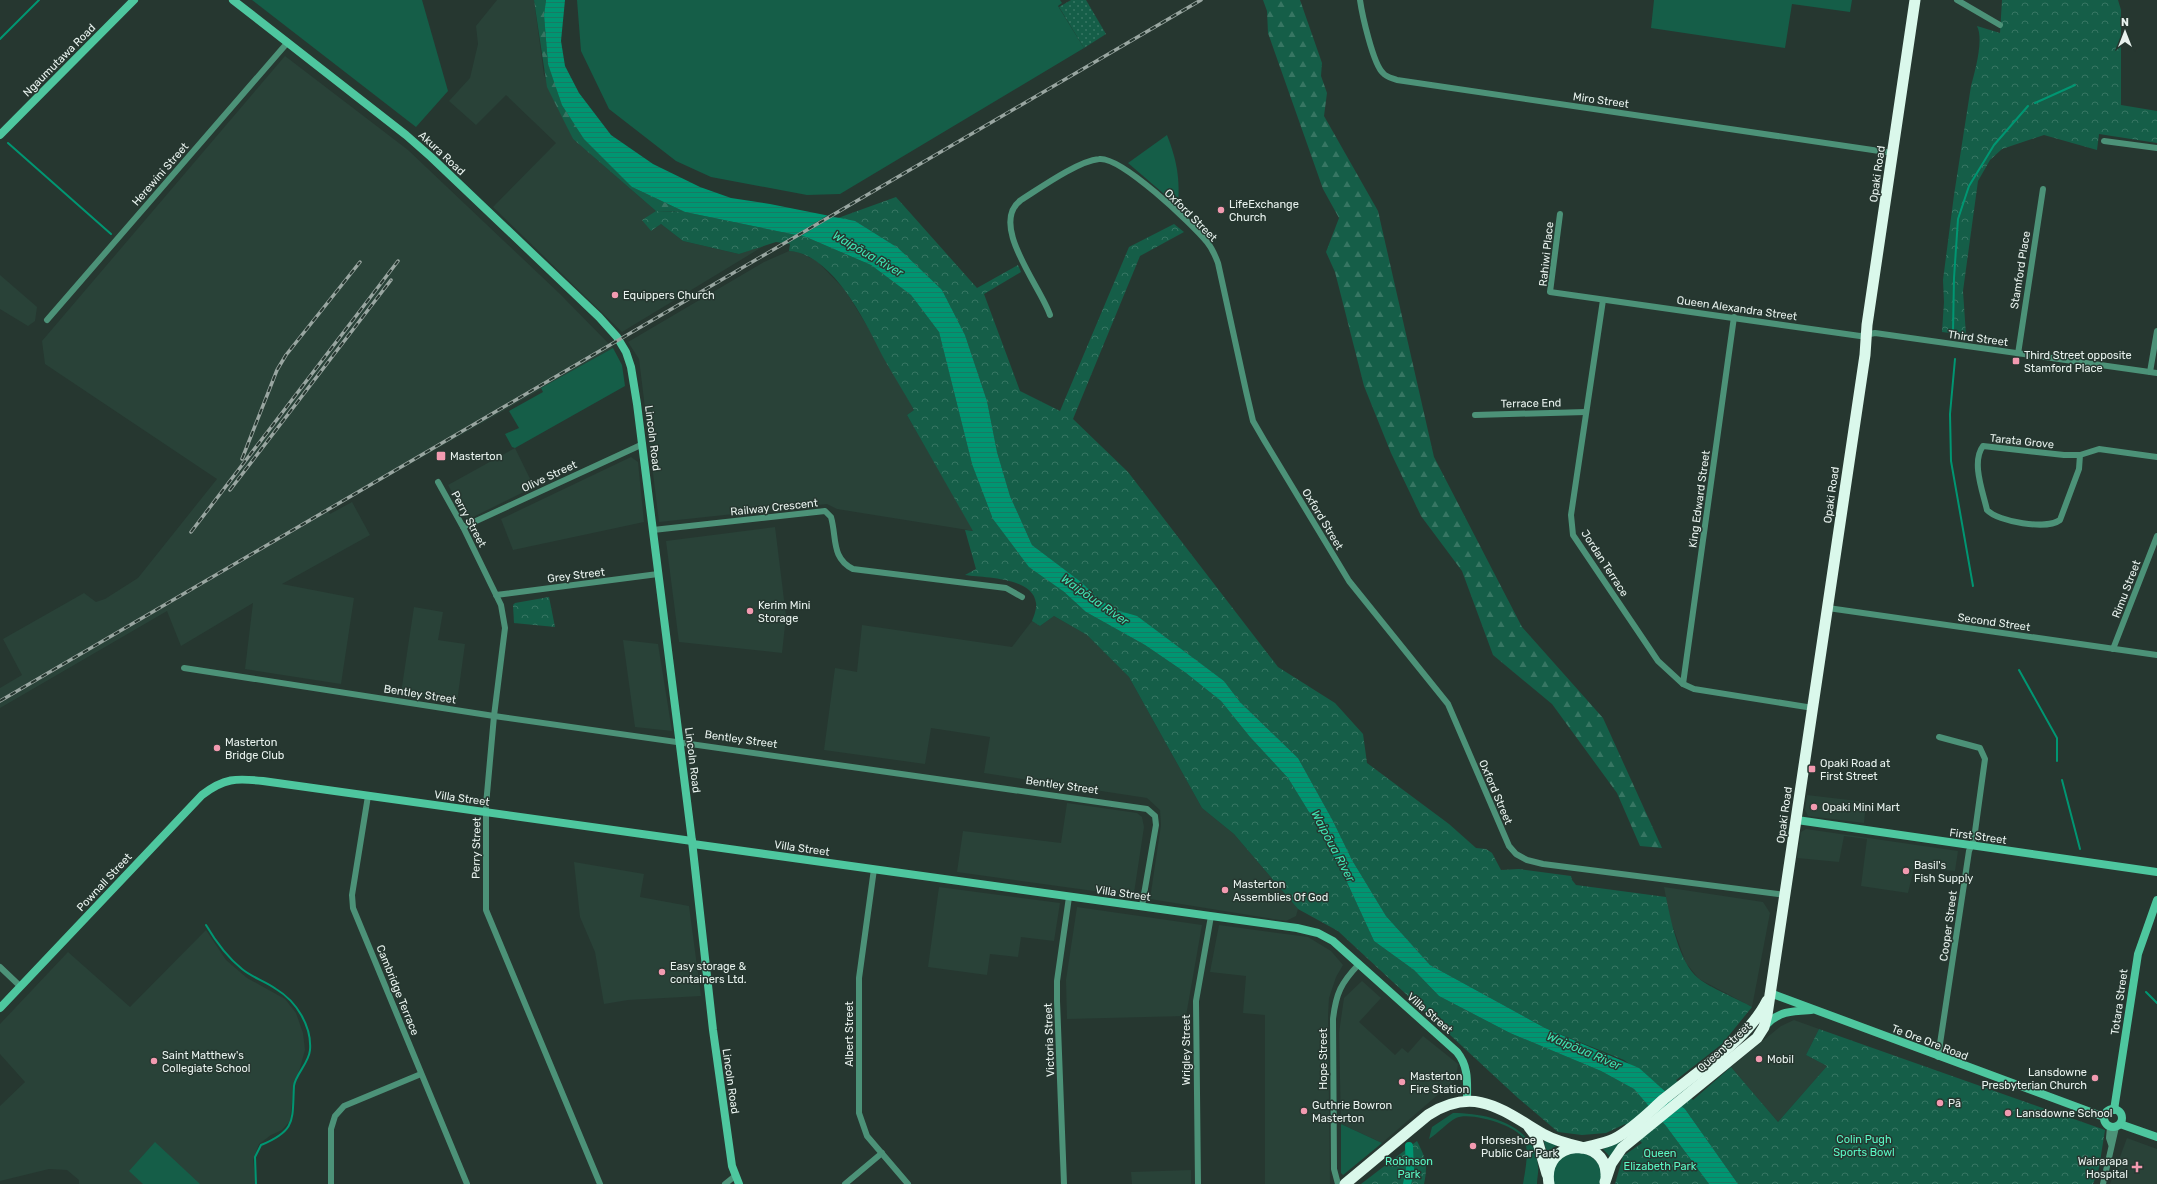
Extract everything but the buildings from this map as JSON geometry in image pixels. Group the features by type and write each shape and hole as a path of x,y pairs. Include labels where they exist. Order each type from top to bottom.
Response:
{"highway":[{"name":"Opaki Road","path":"1770,993 1786,895 1916,0"},
{"name":"Queen Street","path":"1547,1180 1550,1164 1558,1154 1568,1148 1602,1144 1629,1135 1694,1091 1757,1038 1764,1027 1770,993"},
{"name":"Queen Street","path":"1605,1183 1609,1169 1616,1155 1629,1135 1685,1082 1746,1030 1762,1012 1770,993"},
{"path":"1345,1184 1428,1115 1442,1106 1466,1100 1494,1106 1523,1120 1544,1134 1591,1151 1603,1164 1606,1173 1605,1183"},
{"path":"1523,1120 1536,1136 1547,1180"}],"street":[{"name":"Ngaumutawa Road","path":"0,135 134,0"},
{"name":"Akura Road","path":"234,0 406,135 431,157 599,317 619,340"},
{"name":"Miro Street","path":"1360,0 1376,64 1382,73 1397,80 1893,153"},
{"path":"1958,0 2000,25"},
{"name":"Herewini Street","path":"47,320 288,42"},
{"path":"2104,141 2157,148"},
{"name":"Oxford Street","path":"1050,315 1046,301 1013,242 1010,229 1010,213 1014,204 1086,162 1100,158 1111,160 1124,167 1181,215 1212,248 1218,263 1253,420 1349,581 1448,704 1503,833 1516,854 1527,860 1543,864 1786,895"},
{"name":"Stamford Place","path":"2018,354 2043,189"},
{"name":"Rahiwi Place","path":"1560,214 1550,292 1603,300"},
{"name":"Queen Alexandra Street","path":"1603,300 1734,317 1860,336 1867,334"},
{"name":"Jordan Terrace","path":"1603,300 1571,515 1574,535 1658,661 1682,684 1694,689 1813,708"},
{"name":"King Edward Street","path":"1682,684 1734,317"},
{"path":"2150,372 2157,331"},
{"name":"Third Street","path":"1867,334 1875,333 2157,373"},
{"name":"Lincoln Road","path":"619,340 631,367 643,444 680,741 713,1030 735,1176 739,1184"},
{"name":"Terrace End","path":"1476,415 1586,412"},
{"name":"Olive Street","path":"463,527 643,444"},
{"name":"Tarata Grove","path":"2080,455 2079,469 2060,520 2055,524 2038,525 1998,518 1987,510 1977,461 1979,452 1983,446 2064,456 2080,455 2099,449 2157,457"},
{"name":"Perry Street","path":"438,482 463,527 501,605 505,628 494,716 486,812 485,898 488,917 600,1184"},
{"name":"Railway Crescent","path":"653,530 825,511 831,517 839,557 844,565 854,569 1006,588 1022,597"},
{"name":"Rimu Street","path":"2113,649 2157,536"},
{"name":"Grey Street","path":"496,595 658,574"},
{"name":"Second Street","path":"1828,608 2157,656"},
{"name":"Bentley Street","path":"184,668 494,716 680,741 1147,809 1154,816 1156,826 1142,906"},
{"name":"Cooper Street","path":"1938,1057 1971,846 1974,836 1985,754 1980,748 1975,746 1939,737"},
{"name":"Villa Street","path":"229,780 263,781 486,812 1069,897 1297,928 1318,933 1333,941 1458,1052 1464,1061 1467,1071 1466,1100"},
{"name":"Pownall Street","path":"0,1008 202,795 216,784 229,780"},
{"name":"Cambridge Terrace","path":"368,796 352,894 353,908 467,1184"},
{"name":"First Street","path":"1797,820 2157,872"},
{"name":"Albert Street","path":"874,869 859,978 859,1113 867,1136 908,1184"},
{"name":"Victoria Street","path":"1064,1184 1057,1001 1058,974 1069,897"},
{"name":"Totara Street","path":"2114,1110 2138,954 2157,900"},
{"name":"Wrigley Street","path":"1198,1184 1196,1001 1211,916"},
{"name":"Hope Street","path":"1338,1184 1334,1169 1333,1019 1336,998 1340,987 1359,964"},
{"path":"0,967 20,986"},
{"name":"Te Ore Ore Road","path":"1770,993 1938,1057 2104,1117"},
{"path":"1764,1027 1772,1018 1780,1014 1790,1011 1816,1010"},
{"path":"331,1184 330,1129 335,1116 344,1106 421,1074"},
{"path":"2103,1184 2111,1144 2109,1138 2115,1126 2120,1114 2114,1110 2108,1111 2104,1117 2105,1122 2115,1126 2157,1137"},
{"path":"845,1184 882,1153"},
{"path":"725,1184 735,1176"}],"shaded area":[{"path":"497,0 534,0 544,75 573,139 656,211 643,220 651,231 661,224 683,241 739,254 767,244 622,332 493,207 556,143 506,95 476,125 449,101 470,78 478,44 476,26"},
{"path":"285,56 408,150 560,294 613,348 328,511 330,514 352,502 370,535 282,584 354,598 341,684 245,669 253,603 181,646 167,611 0,708 0,688 22,675 3,639 84,593 96,602 105,599 138,578 217,479 45,364 42,341"},
{"path":"789,251 798,252 817,261 845,290 877,342 914,410 907,415 974,531 837,509 827,504 659,522 639,359 628,342 764,262"},
{"path":"0,275 37,307 35,321 28,326 0,309"},
{"path":"515,448 534,487 467,520 448,485"},
{"path":"631,457 638,462 644,522 513,550 501,519"},
{"path":"775,527 786,616 782,653 679,642 666,541"},
{"path":"414,607 443,612 438,640 465,644 457,702 401,693"},
{"path":"1054,616 1087,635 1129,677 1202,808 1234,834 1298,909 1296,916 1286,921 1150,899 1161,825 1160,810 1147,798 984,773 990,737 931,728 925,764 824,750 835,668 857,672 862,625 1012,647 1032,621 1040,626"},
{"path":"623,640 658,644 672,731 635,727"},
{"path":"1807,795 1866,802 1864,823 1808,816 1805,810"},
{"path":"1067,803 1137,813 1142,817 1144,827 1134,893 1130,896 957,872 963,831 1061,843"},
{"path":"1806,829 1958,851 1955,871 1914,868 1908,893 1861,886 1867,839 1844,836 1839,862 1797,858 1801,832"},
{"path":"574,862 644,874 640,897 689,906 701,996 628,1000 604,1004 595,952 580,917"},
{"path":"939,887 1060,903 1054,941 1021,937 1018,957 990,954 987,975 928,967"},
{"path":"1664,887 1763,902 1770,913 1752,1007 1699,979 1686,963 1670,919"},
{"path":"1077,907 1202,925 1186,1016 1067,1019 1066,980"},
{"path":"1219,925 1308,937 1331,951 1343,965 1336,977 1329,998 1330,1184 1265,1184 1265,1015 1243,1013 1246,976 1210,972"},
{"name":"Saint Matthew's Collegiate School","path":"206,930 226,960 247,978 285,999 296,1013 303,1033 305,1050 294,1084 290,1121 282,1130 271,1135 259,1144 253,1160 256,1184 79,1184 79,1180 67,1170 49,1169 0,1181 0,1106 25,1082 0,1054 0,1024 68,952 130,1007"},
{"path":"1362,981 1381,998 1359,1022 1395,1055 1402,1048 1408,1053 1423,1036 1458,1064 1456,1079 1382,1143 1341,1124 1339,1033 1344,998"},
{"path":"1794,1020 1819,1029 1806,1055 1827,1066 1778,1122 1731,1067 1781,1026"},
{"name":"Wairarapa Hospital","path":"2127,1138 2157,1149 2157,1184 2110,1184"},
{"path":"1191,1170 1191,1184 1132,1184 1131,1172"}],"green space":[{"path":"252,0 422,0 448,91 416,127"},
{"path":"534,0 546,0 544,15 548,64 632,187 685,212 656,211 573,139 547,87"},
{"path":"577,0 1060,0 1062,3 1058,6 1084,48 840,194 807,195 711,177 676,161 609,109 581,51"},
{"path":"1071,0 1086,0 1106,34 1084,48 1059,7"},
{"path":"1263,0 1300,0 1322,63 1321,76 1327,93 1324,116 1378,211 1434,457 1522,627 1603,718 1662,848 1640,846 1617,793 1552,704 1493,655 1462,571 1421,516 1391,453 1364,386 1335,272 1326,252 1339,218 1323,189 1268,33 1267,11"},
{"path":"1654,0 1852,0 1850,12 1792,4 1785,48 1651,28"},
{"path":"2002,0 2118,0 2121,10 2121,105 2157,111 2157,143 2099,134 2097,150 2044,135 2002,149 1990,160 1978,181 1963,291 1966,335 1942,332 1944,302 1943,280 1954,195 1971,86 1978,56 1980,39 1977,26 2000,33"},
{"path":"1167,135 1177,170 1179,187 1178,206 1128,163"},
{"name":"Colin Pugh Sports Bowl","path":"896,197 977,288 1018,265 1021,272 984,294 1020,391 1060,411 1129,247 1174,224 1184,232 1140,256 1073,419 1128,472 1278,667 1335,703 1363,734 1367,763 1449,824 1476,848 1486,849 1492,853 1501,870 1519,869 1571,876 1576,885 1666,897 1670,918 1681,952 1691,971 1710,986 1752,1007 1722,1044 1676,1080 1693,1100 1731,1067 1778,1122 1827,1066 1806,1055 1819,1029 2105,1130 2099,1168 2093,1184 1738,1184 1685,1109 1657,1084 1624,1060 1545,1028 1430,965 1386,916 1352,860 1333,821 1298,758 1240,702 1224,681 1137,617 1116,610 1100,600 1081,582 1032,545 1010,496 997,452 987,401 965,335 942,290 838,218"},
{"name":"Queen Elizabeth Park","path":"656,211 685,212 806,237 871,265 911,295 939,332 972,464 1063,591 1086,612 1145,645 1186,673 1221,701 1250,737 1288,778 1317,825 1345,878 1374,941 1414,970 1439,996 1510,1033 1601,1071 1634,1089 1666,1126 1709,1184 1615,1184 1623,1156 1642,1143 1625,1124 1606,1133 1582,1135 1558,1132 1518,1098 1338,931 1298,909 1234,834 1202,808 1129,677 1087,635 1054,616 1040,626 1032,621 1036,610 1036,603 1033,594 1026,588 1007,580 965,575 976,569 965,530 973,531 907,415 914,410 883,357 857,308 833,276 820,264 805,255 789,251 790,244 776,242 739,254 683,241 661,224 651,231 642,220"},
{"path":"613,348 622,365 625,386 515,448 512,447 505,434 519,428 509,411 543,392 541,388"},
{"path":"549,597 555,627 514,623 513,605 515,603"},
{"path":"1708,1070 1611,1158 1603,1149 1622,1141"},
{"path":"1453,1113 1480,1115 1507,1124 1519,1131 1528,1140 1535,1152 1538,1168 1537,1184 1523,1184 1527,1157 1525,1141 1521,1135 1505,1125 1483,1118 1463,1116 1453,1120 1429,1139 1432,1127"},
{"path":"1341,1124 1382,1143 1343,1175 1341,1173"},
{"path":"1546,1139 1559,1144 1547,1152 1544,1142"},
{"name":"Robinson Park","path":"1417,1141 1426,1166 1424,1184 1361,1184"},
{"path":"155,1142 200,1184 143,1184 129,1171"},
{"path":"1579,1151 1595,1159 1598,1163 1601,1171 1601,1184 1553,1184 1554,1170 1558,1162 1562,1158"}],"water":[{"name":"Waipōua River","path":"546,0 565,0 561,41 565,66 579,93 611,135 653,164 700,187 731,198 770,204 855,221 898,248 942,290 965,335 987,401 997,452 1010,496 1032,545 1081,582 1100,600 1116,610 1137,616 1224,681 1240,702 1298,758 1333,821 1352,860 1386,916 1430,965 1545,1028 1639,1068 1685,1109 1738,1184 1709,1184 1666,1126 1634,1089 1601,1071 1510,1033 1439,996 1414,970 1374,941 1345,878 1317,825 1288,778 1250,737 1221,701 1186,673 1145,645 1086,612 1063,591 1029,567 993,519 972,464 939,332 911,295 871,265 806,237 685,212 632,187 584,139 562,105 548,64 544,15"}],"pier":[{"path":"830,214 835,215 799,237 794,236"}],"waterway":[{"path":"0,39 39,0"},
{"path":"2035,103 2075,85"},
{"path":"1953,331 1954,278 1958,219 1969,186 1994,145 2028,106"},
{"path":"8,143 111,234"},
{"path":"1955,359 1950,414 1951,461 1973,586"},
{"path":"2019,670 2057,738 2057,761"},
{"path":"2062,780 2080,849"},
{"path":"206,925 222,949 242,969 276,989 290,1000 296,1007 305,1023 310,1041 309,1055 294,1086 293,1107 290,1123 287,1129 281,1134 273,1140 261,1145 255,1157 256,1184"},
{"path":"2146,992 2157,1003"},
{"path":"1407,1184 1410,1171 1409,1146"}],"railway":[{"path":"0,701 1201,0"},
{"path":"191,532 398,261"},
{"path":"242,459 277,370 286,355 360,262"},
{"path":"230,490 391,280"}],"place":[{"name":"LifeExchange Church","path":"1221,210"},
{"name":"Equippers Church","path":"615,295"},
{"name":"Third Street opposite Stamford Place","path":"2016,361"},
{"name":"Masterton","path":"441,456"},
{"name":"Kerim Mini Storage","path":"750,611"},
{"name":"Masterton Bridge Club","path":"217,748"},
{"name":"Opaki Road at First Street","path":"1812,769"},
{"name":"Opaki Mini Mart","path":"1814,807"},
{"name":"Basil's Fish Supply","path":"1906,871"},
{"name":"Masterton Assemblies Of God","path":"1225,890"},
{"name":"Easy storage & containers Ltd.","path":"662,972"},
{"name":"Mobil","path":"1759,1059"},
{"name":"Saint Matthew's Collegiate School","path":"154,1061"},
{"name":"Lansdowne Presbyterian Church","path":"2095,1078"},
{"name":"Masterton Fire Station","path":"1402,1082"},
{"name":"Pā","path":"1940,1103"},
{"name":"Guthrie Bowron Masterton","path":"1304,1111"},
{"name":"Lansdowne School","path":"2008,1113"},
{"name":"Horseshoe Public Car Park","path":"1473,1146"},
{"name":"Wairarapa Hospital","path":"2137,1167"}]}
